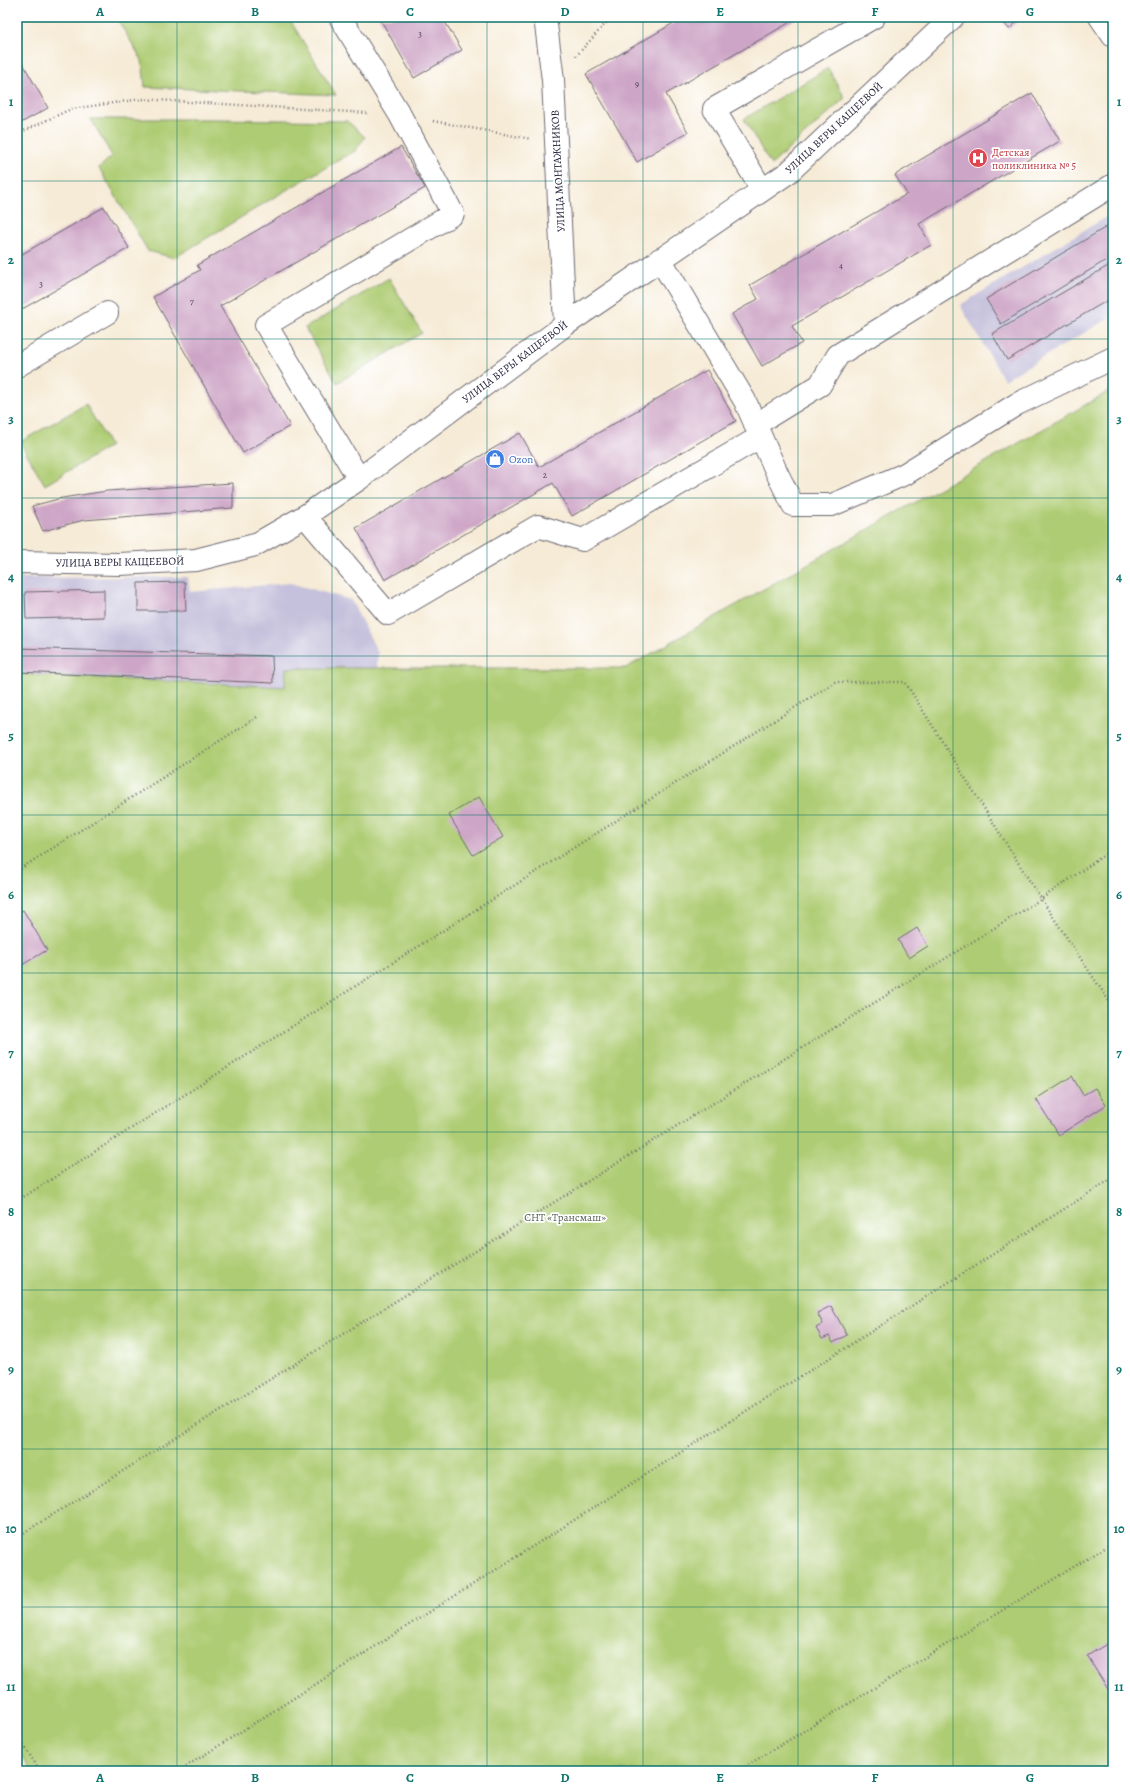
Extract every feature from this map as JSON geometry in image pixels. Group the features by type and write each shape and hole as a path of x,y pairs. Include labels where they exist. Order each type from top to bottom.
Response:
{"street":[{"path":"340,17 400,115 453,214 266,324 359,478"},
{"name":"УЛИЦА МОНТАЖНИКОВ","path":"545,17 553,80 565,325"},
{"path":"762,190 714,109 874,17"},
{"name":"УЛИЦА ВЕРЫ КАЩЕЕВОЙ","path":"17,562 119,564 196,560 255,545 305,516 359,478 565,325 789,172 953,17"},
{"path":"1100,17 1113,36"},
{"path":"305,516 388,614 538,526 583,540 758,431 820,385 838,356 1113,185"},
{"path":"660,259 745,402 793,505 832,505 905,474 1017,404 1113,358"},
{"path":"17,366 107,313"}],"path":[{"path":"553,80 607,22 615,17"},
{"path":"17,134 71,110 142,99 400,115 557,144"},
{"path":"17,1201 835,682 905,682 1041,899 1113,1007"},
{"path":"17,872 257,717"},
{"path":"17,1537 1041,899 1113,850"},
{"path":"180,1771 1113,1178"},
{"path":"738,1771 1113,1543"},
{"path":"17,1735 40,1771"}],"shaded area":[{"path":"1113,213 1113,316 1004,380 960,305"},
{"path":"188,577 190,592 290,583 351,600 378,653 377,668 286,668 285,687 17,674 17,578"}],"green space":[{"path":"116,17 288,17 336,95 145,87 142,60"},
{"path":"828,68 845,98 771,165 744,119"},
{"path":"91,119 347,121 365,137 355,151 288,189 174,258 148,251 99,168 112,156"},
{"path":"389,278 422,333 337,383 305,328"},
{"name":"СНТ «Трансмаш»","path":"1113,389 1113,1771 31,1771 17,1748 17,674 285,687 286,668 626,668"},
{"path":"86,404 110,446 45,485 20,442"}],"building":[{"path":"379,17 442,17 462,50 414,78"},
{"path":"684,17 799,17 666,94 688,132 637,162 586,74"},
{"path":"999,17 1023,17 1009,29"},
{"path":"17,53 48,108 17,125"},
{"path":"1032,93 1060,141 919,224 931,245 792,326 802,343 762,366 732,314 758,299 750,285 907,194 895,175"},
{"path":"401,147 425,188 220,306 290,426 243,453 153,297 200,270 197,265"},
{"path":"104,207 129,248 17,312 17,257"},
{"path":"1113,223 1113,256 1001,324 986,299"},
{"path":"1113,263 1113,297 1007,360 992,334"},
{"path":"707,370 736,421 572,516 553,483 385,580 356,528 520,433 539,467"},
{"path":"233,483 233,508 84,520 43,531 32,506 62,498 107,491"},
{"path":"185,582 186,611 138,611 138,583"},
{"path":"104,590 104,617 26,619 25,592"},
{"path":"17,648 272,656 273,683 17,672"},
{"path":"479,797 503,837 473,855 449,815"},
{"path":"23,910 47,950 17,968 17,914"},
{"path":"917,928 928,946 909,958 898,940"},
{"path":"1072,1076 1083,1095 1095,1088 1106,1105 1059,1135 1036,1099"},
{"path":"831,1306 847,1335 833,1343 829,1336 822,1339 816,1328 823,1324 817,1313"},
{"path":"1113,1640 1113,1697 1087,1656"}],"place":[{"name":"Детская поликлиника № 5","path":"978,158"},
{"name":"Ozon","path":"495,459"}]}
